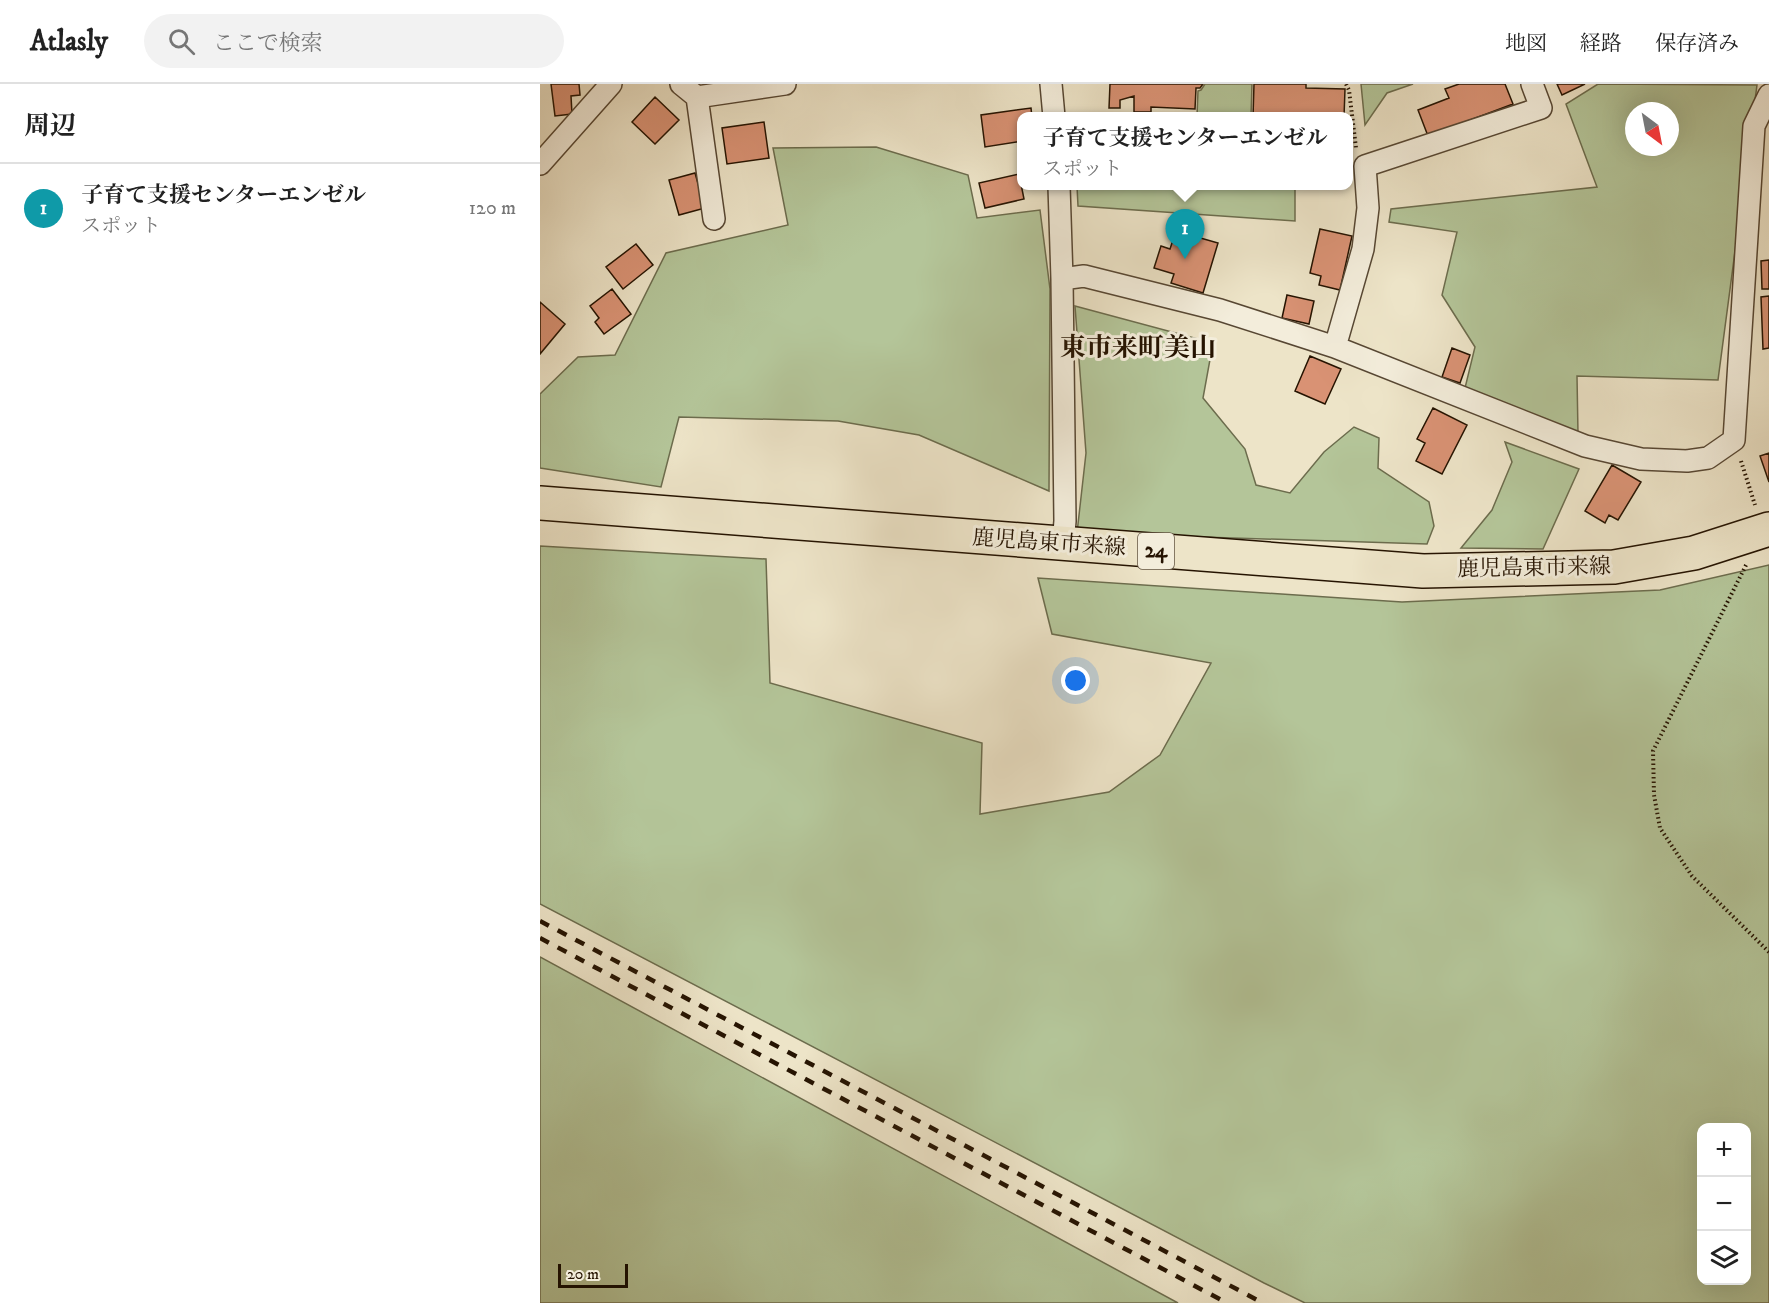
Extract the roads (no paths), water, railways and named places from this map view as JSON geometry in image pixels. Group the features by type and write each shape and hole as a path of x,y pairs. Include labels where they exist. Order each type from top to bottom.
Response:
{"main road":[{"name":"鹿児島東市来線","path":"540,503 1423,571 1614,567 1694,553 1766,530"}],"street":[{"path":"540,164 611,84"},
{"path":"714,219 689,90 785,84"},
{"path":"1051,84 1054,112"},
{"path":"1335,347 1363,249 1368,208 1365,166 1541,108 1532,84"},
{"path":"1062,279 1084,276 1220,310 1335,347 1585,446 1641,459 1708,458 1734,440 1754,126 1769,95"},
{"path":"1059,190 1064,544"}],"railway":[{"path":"540,921 1263,1303"},
{"path":"540,938 1227,1303"}],"place":[{"name":"子育て支援センターエンゼル","path":"1185,259"}],"district":[{"name":"東市来町美山","path":"1138,348"}]}
